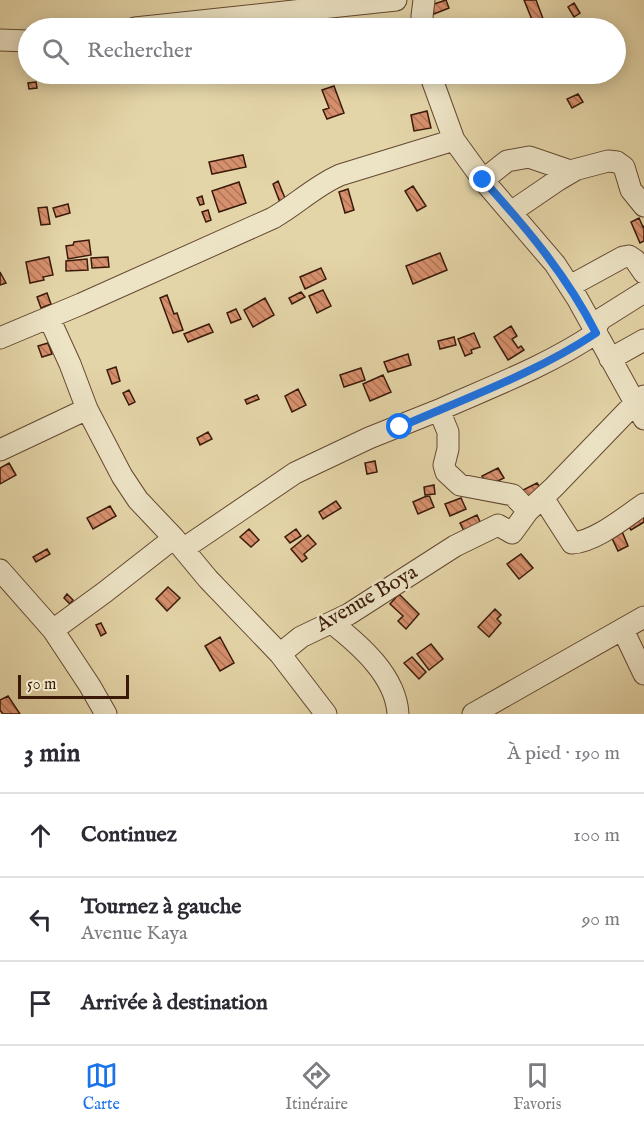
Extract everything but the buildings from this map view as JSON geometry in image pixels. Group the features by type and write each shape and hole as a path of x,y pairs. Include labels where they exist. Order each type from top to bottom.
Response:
{"street":[{"path":"228,18 396,0"},
{"path":"422,18 424,0"},
{"path":"0,39 18,40"},
{"path":"433,84 453,140 483,180 555,264 641,406 536,505"},
{"path":"0,338 280,214 325,181 453,140"},
{"path":"483,180 507,161 530,157 562,169 575,171"},
{"path":"511,212 550,184 575,171 608,161 617,162 624,167 631,190 644,206"},
{"path":"570,286 623,257 629,256 635,260 644,273"},
{"path":"604,346 597,325 601,319 644,292"},
{"path":"49,318 87,409 122,476 138,500 208,579 280,654 326,714"},
{"path":"53,630 105,592 295,473 369,438 532,370 576,346 604,346 644,340"},
{"path":"0,450 87,409"},
{"path":"439,410 448,432 448,449 444,465 446,472 460,485 513,495 536,505 572,543 578,543 605,530 644,504"},
{"name":"Avenue Boya","path":"280,654 302,637 332,623 455,546 498,525 512,532 536,505"},
{"path":"4,581 53,630 106,714"},
{"path":"473,714 644,616"},
{"path":"332,623 356,642 382,674 397,701 398,714"},
{"path":"623,630 644,674"}],"route":[{"path":"400,427 532,370 596,333 555,264 483,180"}]}
